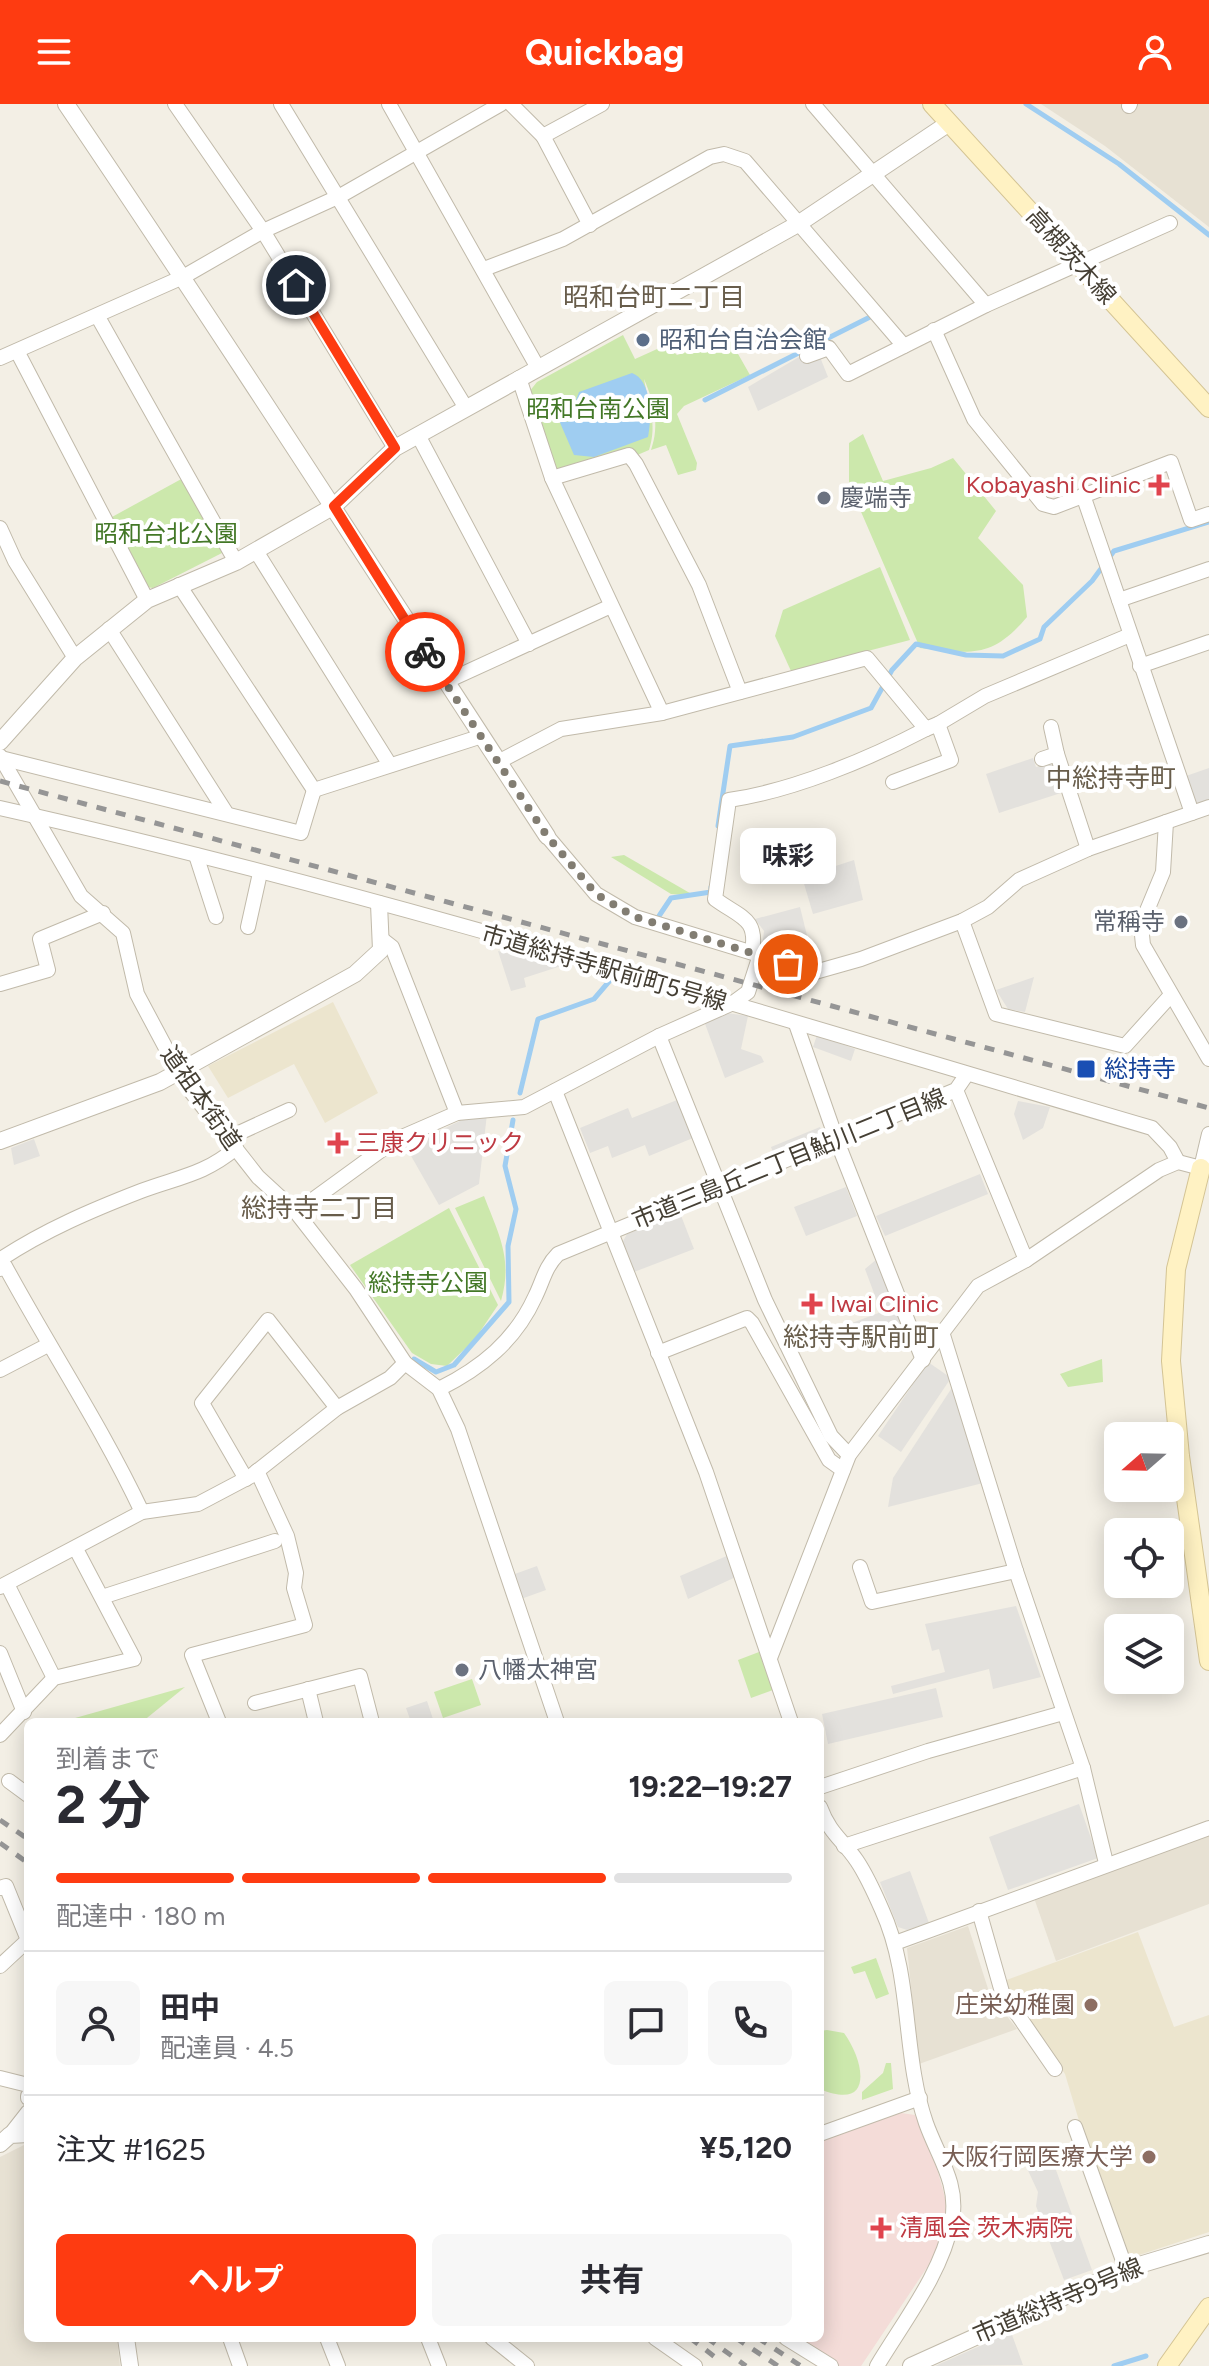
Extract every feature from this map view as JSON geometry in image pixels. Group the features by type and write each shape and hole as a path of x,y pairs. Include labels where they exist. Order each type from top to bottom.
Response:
{"main road":[{"name":"高槻茨木線","path":"932,104 1209,408"},
{"path":"1201,1168 1176,1269 1171,1361 1209,1661"},
{"path":"1167,2366 1209,2307"}],"street":[{"path":"66,104 334,506 479,737 547,836 596,894 635,917 815,972 861,959 962,921 988,907 1019,880 1088,849 1209,807"},
{"path":"175,104 263,231 395,448"},
{"path":"281,104 340,196 466,408"},
{"path":"389,104 538,368"},
{"path":"0,358 183,277 263,231 340,196 501,104"},
{"path":"511,104 543,136 590,225"},
{"path":"543,136 602,104"},
{"path":"813,104 986,305"},
{"path":"314,790 301,833 0,752 75,658 147,600 236,562 334,506 395,448 798,224 949,123"},
{"path":"484,269 590,225 710,157 724,154 745,161 904,346"},
{"path":"807,356 829,348 848,374 986,305 1170,223"},
{"path":"98,317 236,562"},
{"path":"934,330 974,419 1043,504 1054,507 1171,462 1191,520 1209,514"},
{"path":"17,351 147,600"},
{"path":"519,378 552,478 662,713"},
{"path":"418,435 529,644"},
{"path":"552,478 629,455 699,585 740,692"},
{"path":"1083,495 1192,813"},
{"path":"0,528 15,561 75,658"},
{"path":"256,551 390,765"},
{"path":"1119,600 1209,569"},
{"path":"179,585 314,790"},
{"path":"445,682 611,606"},
{"path":"109,629 225,811"},
{"path":"296,1212 395,1140 457,1113 524,1107 659,1036 733,1003 748,992 756,954 756,932 715,899 729,800 772,791 892,747 985,696 1130,635"},
{"path":"1140,666 1209,642"},
{"path":"498,762 561,729 662,713 867,658 932,727 951,760 893,782"},
{"path":"1051,727 1050,756 1088,849"},
{"path":"314,790 479,737"},
{"name":"道祖本街道","path":"0,752 81,896 123,933 137,994 179,1072 258,1177 296,1212 356,1289 405,1363 439,1389"},
{"name":"市道総持寺駅前町5号線","path":"0,808 196,855 379,904 733,1003 967,1074"},
{"path":"1166,822 1163,872 1141,925 1143,945 1209,1059"},
{"path":"196,855 216,917"},
{"path":"248,927 260,873"},
{"path":"0,1141 179,1072 355,974 374,961 383,940 379,904"},
{"path":"0,984 48,970 40,939 103,913"},
{"path":"962,921 996,1014 1125,1046 1171,995"},
{"path":"383,940 392,947 457,1113"},
{"path":"796,1024 837,1141 923,1360"},
{"path":"659,1036 765,1300 831,1436 849,1455"},
{"name":"市道三島丘二丁目鮎川二丁目線","path":"439,1389 475,1371 508,1339 535,1298 547,1265 558,1254 956,1090 967,1074 1152,1128 1170,1147 1178,1162"},
{"path":"956,1090 1026,1260"},
{"path":"555,1091 706,1472 790,1718"},
{"path":"142,1512 83,1398 48,1345 2,1263 37,1235 142,1191 213,1168 232,1143 289,1110"},
{"path":"770,1658 849,1455 978,1286 1026,1260 1159,1170 1178,1162 1201,1168 1208,1138"},
{"path":"658,1353 747,1318 829,1460 843,1470"},
{"path":"217,1718 192,1655 305,1625 294,1588 296,1573 287,1536 251,1475 202,1403 268,1320 337,1408"},
{"path":"943,1335 1016,1571 1083,1768 1106,1863"},
{"path":"0,1370 48,1345"},
{"path":"54,1678 3,1586 142,1512 198,1504 251,1475 337,1408 390,1378 405,1363"},
{"path":"439,1389 458,1429 556,1718"},
{"path":"102,1597 275,1541"},
{"path":"0,1735 54,1678 134,1659 76,1549"},
{"path":"860,1567 872,1602 1016,1571"},
{"path":"0,1653 24,1712"},
{"path":"255,1703 360,1676 371,1718"},
{"path":"308,1689 315,1718"},
{"path":"824,1786 928,1751 1063,1713"},
{"path":"844,1846 1083,1768"},
{"path":"9,1781 24,1792"},
{"path":"824,1817 829,1830 868,1880 895,1943 920,2098 926,2121 950,2178 954,2201 951,2224 940,2259 877,2366"},
{"path":"895,1943 1106,1863 1209,1828"},
{"path":"0,1888 6,1886 24,1930"},
{"path":"979,1911 1002,1992 1055,2069"},
{"path":"0,1966 24,1944"},
{"path":"0,2078 24,2084"},
{"path":"824,2133 920,2098"},
{"path":"5,2139 24,2117"},
{"path":"1075,2127 1126,2269"},
{"name":"市道総持寺9号線","path":"911,2366 1126,2269 1209,2244"},
{"path":"127,2342 130,2366"},
{"path":"231,2342 240,2366"},
{"path":"329,2342 338,2366"},
{"path":"430,2342 439,2366"},
{"path":"497,2342 527,2366"},
{"path":"661,2342 695,2366"},
{"path":"792,2342 831,2366"}],"shaded area":[{"path":"1041,104 1209,104 1209,227 1105,146"},
{"path":"816,347 828,377 758,411 748,387"},
{"path":"1033,758 1036,767 1054,762 1064,792 999,813 986,774"},
{"path":"1209,768 1209,801 1196,805 1186,776"},
{"path":"854,860 863,900 813,914 802,877"},
{"path":"800,907 814,964 762,949 764,931 755,919"},
{"path":"498,951 561,966 524,978 526,987 511,991"},
{"path":"1034,977 1025,1012 1008,1009 996,990"},
{"path":"333,1002 378,1093 325,1123 294,1064 228,1098 208,1066"},
{"path":"727,1013 748,1016 741,1049 761,1056 764,1062 725,1078 704,1021"},
{"path":"817,1035 855,1049 851,1061 813,1047"},
{"path":"677,1100 693,1138 649,1156 645,1145 612,1158 608,1146 590,1153 580,1128 628,1108 632,1118"},
{"path":"1018,1101 1050,1107 1043,1128 1023,1140 1014,1114"},
{"path":"487,1114 479,1184 439,1205 406,1147 464,1119"},
{"path":"820,1127 824,1137 775,1157 771,1147"},
{"path":"34,1139 40,1156 14,1165 11,1148"},
{"path":"980,1174 988,1194 885,1236 876,1216"},
{"path":"846,1187 857,1216 806,1236 794,1207"},
{"path":"680,1213 694,1249 634,1272 622,1243 627,1234"},
{"path":"877,1259 904,1330 853,1349 844,1326 881,1312 865,1269"},
{"path":"928,1362 951,1378 901,1452 878,1436"},
{"path":"955,1383 983,1483 888,1507 893,1478"},
{"path":"729,1555 738,1576 688,1599 680,1576"},
{"path":"537,1566 546,1590 521,1599 512,1575"},
{"path":"1016,1606 1041,1677 993,1689 989,1669 893,1694 891,1686 945,1672 939,1649 932,1651 925,1624"},
{"path":"936,1688 943,1717 828,1744 822,1714"},
{"path":"427,1701 433,1718 410,1718 406,1708"},
{"path":"1079,1804 1098,1858 1008,1890 989,1837"},
{"path":"1209,1835 1209,1904 1056,1961 1033,1895"},
{"path":"910,1871 929,1923 907,1930 898,1927 880,1882"},
{"path":"968,1926 990,1995 1017,2029 919,2064 907,1948"},
{"name":"大阪行岡医療大学","path":"1138,1932 1174,2027 1209,2015 1209,2232 1127,2259 1101,2194 1065,2074 1001,1982"},
{"name":"清風会 茨木病院","path":"901,2113 915,2115 932,2150 947,2205 938,2251 861,2366 835,2366 797,2342 824,2342 824,2138"},
{"path":"24,2145 24,2342 117,2342 120,2366 0,2366 0,2157"},
{"path":"1047,2145 1092,2270 1064,2280 1036,2206 1038,2192 1025,2164"},
{"path":"1011,2332 1023,2365 935,2366"}],"green space":[{"name":"昭和台南公園","path":"623,335 635,359 666,345 677,355 729,338 750,375 684,406 677,414 697,463 696,470 678,475 666,445 651,450 655,414 644,379 652,422 649,450 635,456 553,471 529,392 537,382"},
{"path":"863,434 883,481 931,468 953,458 996,511 978,538 1023,585 1027,617 1002,641 991,647 966,652 920,648 849,484 849,443"},
{"name":"昭和台北公園","path":"185,477 225,547 222,553 153,588 146,587 112,517"},
{"path":"880,567 910,640 791,671 775,636 783,610"},
{"path":"624,855 695,896 671,894 611,857"},
{"path":"484,1196 503,1247 506,1272 501,1301 455,1208"},
{"name":"総持寺公園","path":"449,1208 498,1305 475,1339 447,1366 431,1364 412,1353 350,1265"},
{"path":"1102,1359 1103,1382 1068,1387 1060,1374"},
{"path":"759,1652 773,1690 751,1698 738,1660"},
{"path":"472,1679 481,1705 443,1718 434,1692"},
{"path":"185,1687 147,1718 75,1718"},
{"path":"876,1958 889,1994 876,1999 865,1971 854,1974 851,1967"},
{"path":"824,2030 844,2033 857,2057 860,2080 857,2089 849,2094 824,2090"},
{"path":"886,2063 891,2063 893,2089 862,2100 862,2092 883,2073"}],"water":[{"path":"632,373 644,383 647,392 650,411 648,437 594,457 574,455 558,418 568,422 579,392"}],"waterway":[{"path":"1026,104 1119,164 1209,235"},
{"path":"705,400 872,316"},
{"path":"718,826 730,746 793,737 871,708 892,670 916,644 966,655 1003,656 1040,639 1044,627 1092,581 1114,551 1209,522"},
{"path":"659,916 671,898 711,892 711,887"},
{"path":"520,1093 538,1019 594,999 612,978"},
{"path":"414,1359 436,1372 454,1365 509,1302 508,1246 516,1209 505,1166 513,1120"},
{"path":"1114,2366 1146,2356"}],"railway":[{"path":"0,781 1209,1108"},
{"path":"0,1820 24,1836"},
{"path":"0,1843 24,1860"},
{"path":"695,2342 715,2357"},
{"path":"713,2342 746,2366"},
{"path":"742,2342 778,2366"},
{"path":"764,2342 801,2366"}],"way so far":[{"path":"425,652 547,836 596,894 635,917 788,964"}],"place":[{"name":"昭和台自治会館","path":"643,340"},
{"name":"Kobayashi Clinic","path":"1159,485"},
{"name":"慶端寺","path":"824,498"},
{"name":"常稱寺","path":"1181,922"},
{"name":"味彩","path":"788,964"},
{"name":"総持寺","path":"1086,1069"},
{"name":"三康クリニック","path":"338,1143"},
{"name":"Iwai Clinic","path":"812,1304"},
{"name":"八幡太神宮","path":"462,1670"},
{"name":"庄栄幼稚園","path":"1091,2005"},
{"name":"大阪行岡医療大学","path":"1149,2157"},
{"name":"清風会 茨木病院","path":"881,2228"}],"district":[{"name":"昭和台町二丁目","path":"654,297"},
{"name":"中総持寺町","path":"1111,778"},
{"name":"総持寺二丁目","path":"319,1208"},
{"name":"総持寺駅前町","path":"861,1337"}],"route":[{"path":"296,285 395,448 334,506 425,652"}]}
